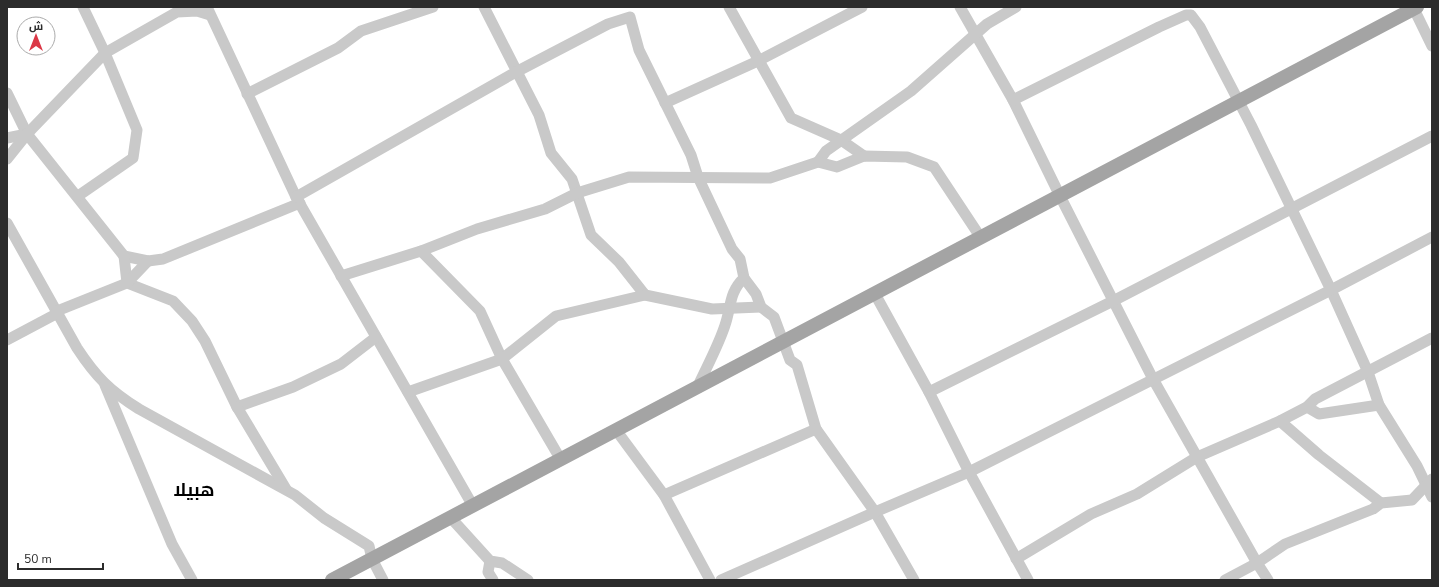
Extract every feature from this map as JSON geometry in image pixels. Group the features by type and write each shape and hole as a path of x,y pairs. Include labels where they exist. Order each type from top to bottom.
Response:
{"main road":[{"path":"332,580 1415,8"}],"street":[{"path":"78,196 134,158 137,130 105,53 82,7"},
{"path":"248,94 338,48 361,31 433,7"},
{"path":"484,7 539,115 551,153 572,179 591,235 619,262 645,295"},
{"path":"729,7 791,118 841,140 864,156"},
{"path":"665,103 758,61 862,7"},
{"path":"960,7 1013,100 1153,379 1268,580"},
{"path":"818,162 826,151 911,91 987,24 1016,7"},
{"path":"1415,8 1432,46"},
{"path":"7,159 27,134 105,53 177,12 208,11 298,200 473,506"},
{"path":"1013,100 1159,27 1186,15 1191,15 1200,27 1292,207 1332,290 1368,372 1379,405 1417,466 1429,482 1432,497"},
{"path":"124,256 148,261 163,259 298,200 516,72 608,24 630,17 639,50 691,155 698,177 732,249 740,259 744,278 756,294 761,307 774,317 790,360 797,365 816,429 874,512 914,580"},
{"path":"7,93 27,134 78,196 124,256 127,283"},
{"path":"7,138 27,134"},
{"path":"929,392 1113,300 1432,136"},
{"path":"341,276 421,251 477,229 545,209 577,193 629,177 770,178 818,162 837,167 864,156 908,157 934,167 980,238"},
{"path":"7,223 89,367 104,383 121,397 139,408 295,495 324,518 369,546 372,559 383,580"},
{"path":"721,580 874,512 969,472 1332,290 1432,237"},
{"path":"421,251 480,311 502,359 561,460"},
{"path":"7,340 56,314 57,312 127,283 148,261"},
{"path":"697,388 726,322 728,309 737,285 744,278"},
{"path":"127,283 173,300 192,321 205,341 237,407 286,490"},
{"path":"875,294 929,392 969,472 1028,580"},
{"path":"408,392 502,359 556,316 645,295 712,309 761,307"},
{"path":"237,407 293,387 341,364 376,337"},
{"path":"1016,559 1091,514 1137,494 1197,457 1280,421 1308,407 1316,400 1432,338"},
{"path":"104,383 172,544 192,580"},
{"path":"1308,407 1319,414 1379,405"},
{"path":"1280,421 1319,455 1382,503"},
{"path":"664,495 816,429"},
{"path":"616,430 664,495 710,580"},
{"path":"1225,580 1257,563 1285,544 1374,509 1382,503 1412,500 1429,482"},
{"path":"451,518 490,561 502,563 528,580"},
{"path":"490,561 488,572 493,580"}],"district":[{"name":"هبيلا","path":"194,490"}]}
